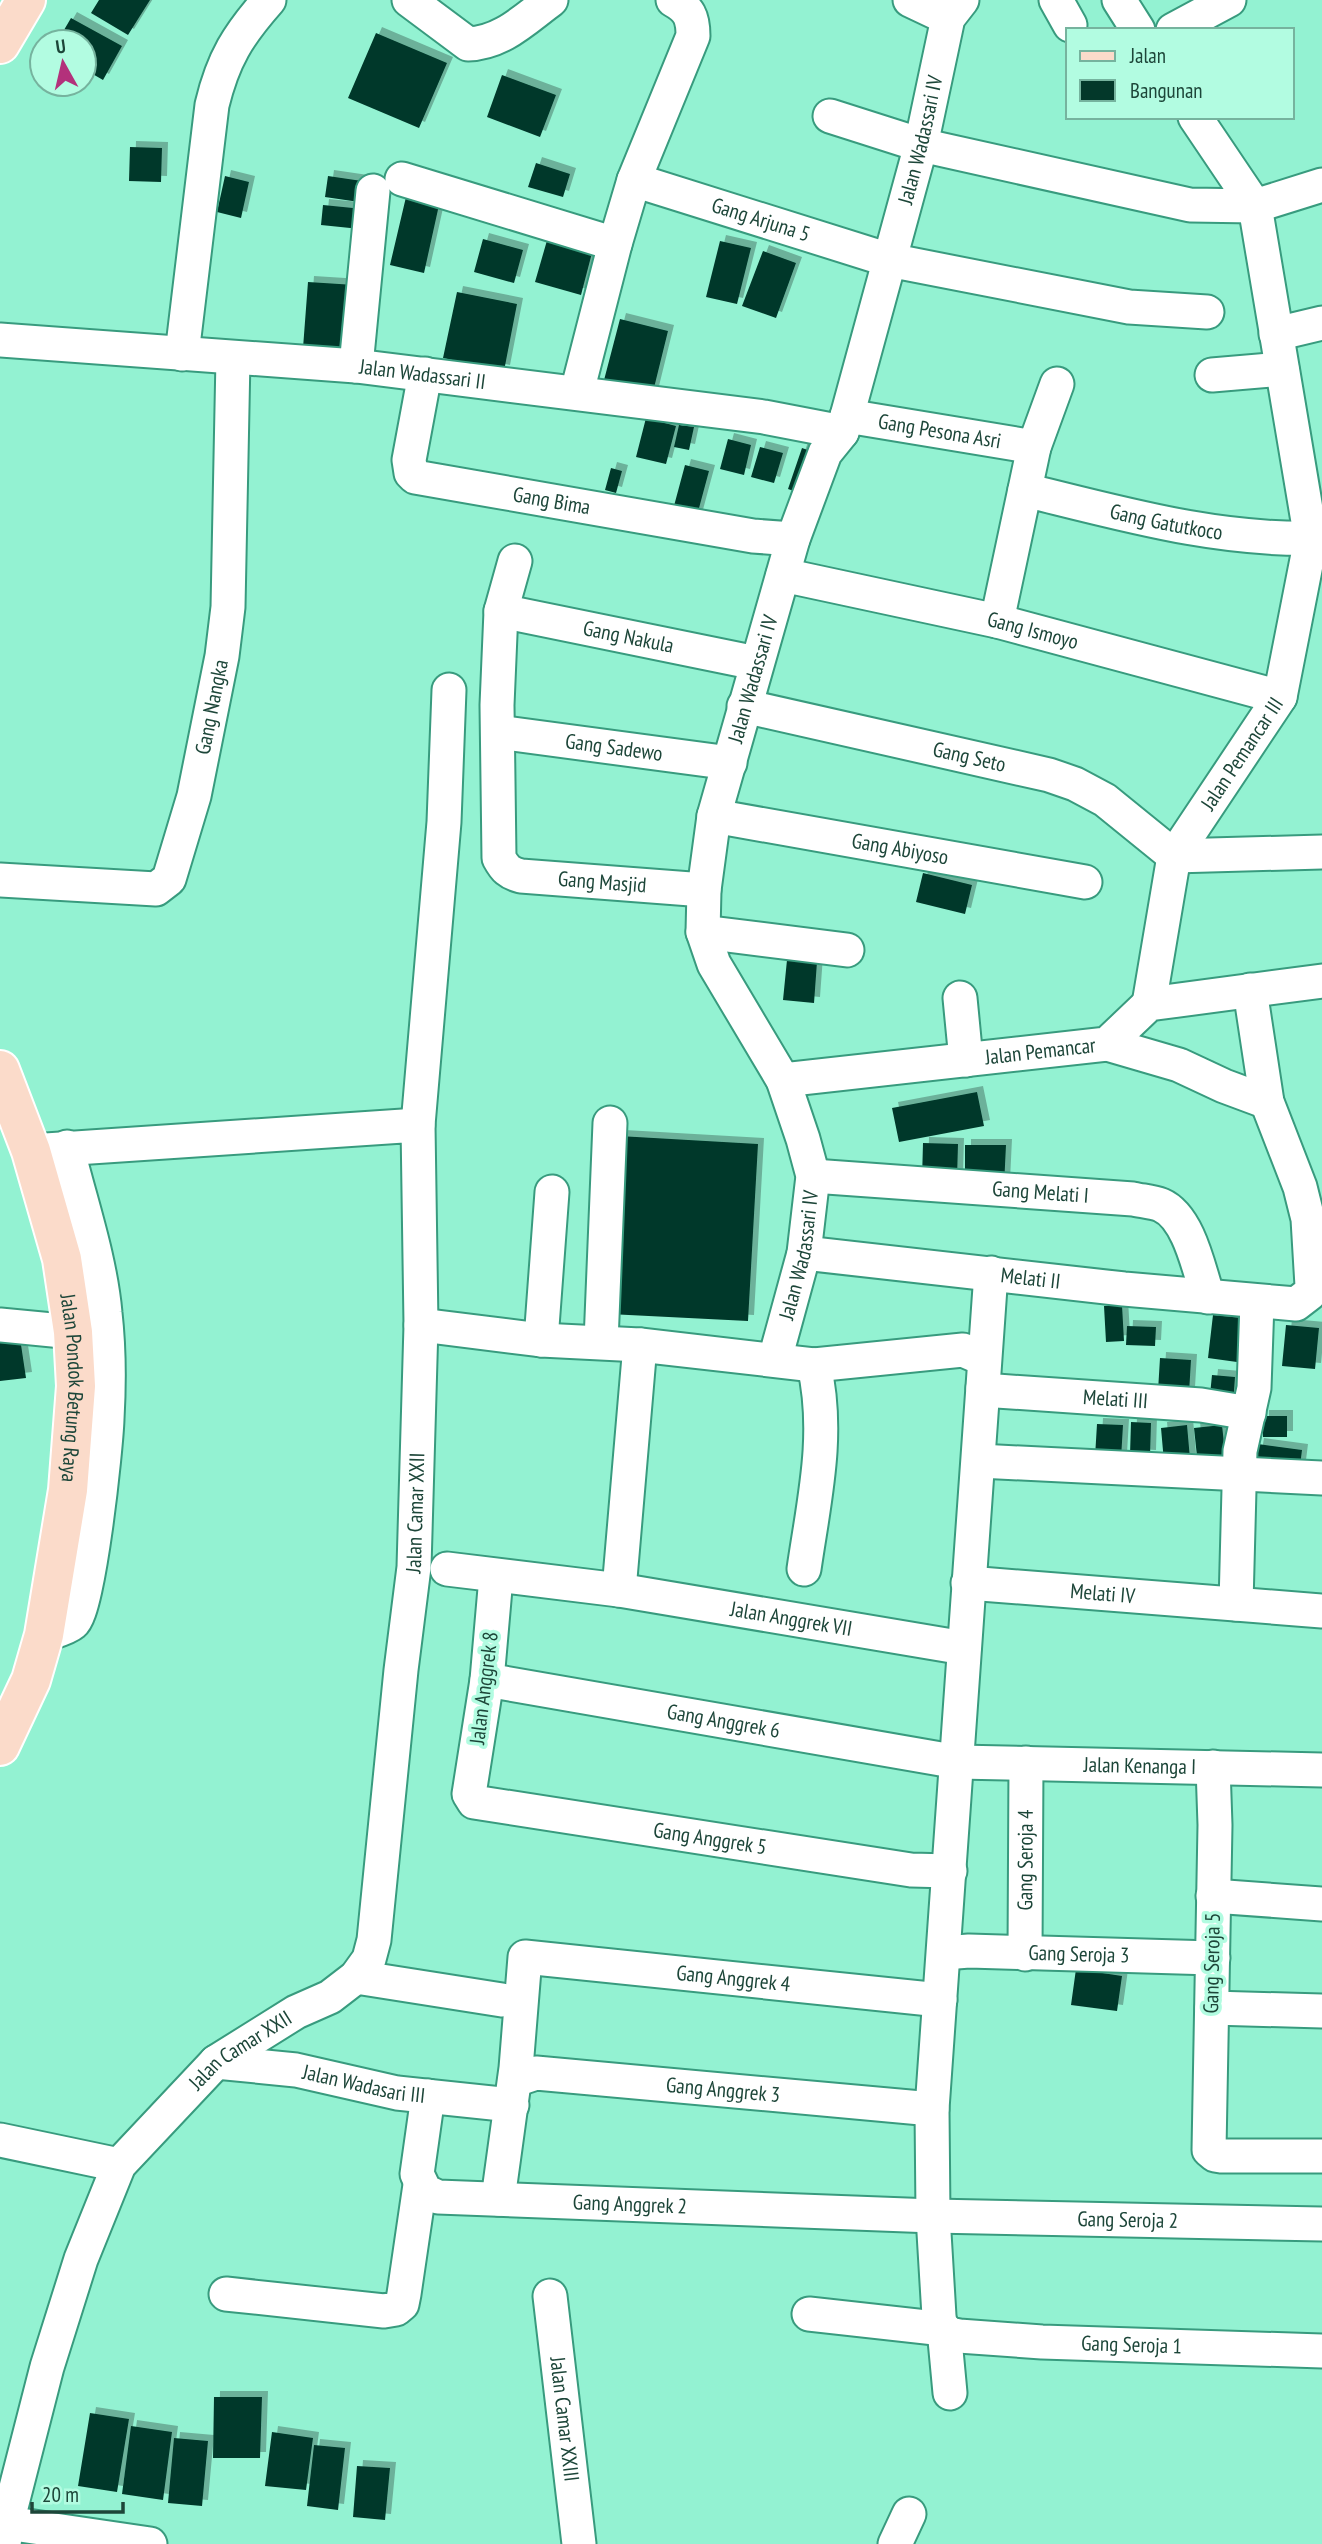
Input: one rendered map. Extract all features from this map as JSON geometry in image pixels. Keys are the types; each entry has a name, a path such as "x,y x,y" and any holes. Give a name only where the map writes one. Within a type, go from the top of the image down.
{"main road":[{"path":"0,44 26,0"},
{"name":"Jalan Pondok Betung Raya","path":"0,1070 49,1149 73,1332 76,1386 68,1490 44,1635 31,1679 0,1746"}],"street":[{"path":"183,354 212,105 218,79 244,28 269,0"},
{"path":"409,0 468,44 480,44 503,36 551,0"},
{"path":"577,392 634,180 693,36 691,17 686,8 673,0"},
{"path":"910,0 955,9"},
{"path":"1119,0 1137,28"},
{"path":"1177,28 1229,0"},
{"name":"Jalan Wadassari IV","path":"775,1359 804,1253 813,1176 783,1080 714,964 703,932 704,890 714,816 756,663 793,539 825,453 845,424 955,9"},
{"path":"830,116 921,145 1190,205 1255,206 1322,185"},
{"path":"1196,119 1255,206"},
{"name":"Gang Arjuna 5","path":"634,180 889,260 1129,307 1207,312"},
{"path":"356,366 387,185 615,244"},
{"name":"Jalan Pemancar III","path":"1149,1004 1174,856 1280,697 1316,538 1282,369 1255,206"},
{"path":"1276,334 1322,323"},
{"name":"Jalan Wadassari II","path":"0,340 356,366 764,417 845,424"},
{"name":"Gang Nangka","path":"0,880 156,889 169,879 194,796 222,656 228,607 233,358"},
{"path":"1212,374 1282,369"},
{"name":"Gang Bima","path":"425,374 409,460 411,473 415,477 752,536 793,539"},
{"path":"997,621 1034,447 1057,384"},
{"name":"Gang Pesona Asri","path":"845,424 1034,447"},
{"name":"Gang Gatutkoco","path":"1025,489 1172,526 1316,538"},
{"path":"499,732 497,705 501,611 515,561"},
{"name":"Gang Ismoyo","path":"783,575 997,621 1280,697"},
{"name":"Gang Nakula","path":"501,611 756,663"},
{"name":"Jalan Camar XXII","path":"150,2544 5,2534 47,2367 81,2259 119,2165 216,2062 296,2012 330,1997 356,1977 369,1959 374,1940 414,1567 421,1325 418,1125 444,822 449,690"},
{"name":"Gang Seto","path":"744,706 1049,775 1075,784 1105,800 1174,856"},
{"name":"Gang Sadewo","path":"499,732 730,763"},
{"name":"Gang Masjid","path":"499,732 499,858 510,873 704,890"},
{"name":"Gang Abiyoso","path":"714,816 1085,882"},
{"path":"1174,856 1322,852"},
{"path":"703,932 847,950"},
{"path":"1149,1004 1322,981"},
{"path":"1250,990 1267,1102 1300,1187 1308,1219 1315,1296"},
{"path":"960,998 966,1060"},
{"name":"Jalan Pemancar","path":"783,1080 1107,1044 1149,1004"},
{"path":"1107,1044 1179,1065 1267,1102"},
{"path":"601,1342 610,1124"},
{"path":"44,1635 74,1622 82,1607 107,1422 108,1362 105,1311 92,1246 49,1149 418,1125"},
{"name":"Gang Melati I","path":"813,1176 1133,1199 1160,1205 1174,1213 1188,1237 1208,1297"},
{"path":"541,1340 552,1192"},
{"name":"Melati II","path":"804,1253 1256,1302 1296,1304 1315,1296"},
{"path":"950,2393 944,2329 939,2316 933,2216 932,2109 991,1273"},
{"path":"1236,1604 1240,1451 1254,1388 1256,1302"},
{"path":"0,1325 73,1332"},
{"path":"421,1325 541,1340 640,1345 820,1365 822,1427 804,1569"},
{"path":"619,1590 640,1345"},
{"name":"Melati III","path":"820,1365 963,1350 997,1391 1201,1405 1249,1413"},
{"path":"979,1461 1322,1478"},
{"name":"Jalan Anggrek VII","path":"447,1569 619,1590 964,1648"},
{"name":"Jalan Anggrek 8","path":"471,1799 469,1794 487,1680 496,1577"},
{"name":"Melati IV","path":"968,1583 1322,1611"},
{"name":"Gang Anggrek 6","path":"487,1680 958,1762"},
{"name":"Jalan Kenanga I","path":"958,1762 1322,1770"},
{"name":"Gang Seroja 4","path":"1026,1763 1026,1954"},
{"name":"Gang Seroja 5","path":"1213,1768 1209,2150 1214,2155 1322,2156"},
{"name":"Gang Anggrek 5","path":"471,1799 479,1804 898,1868 950,1871"},
{"path":"1213,1896 1322,1904"},
{"name":"Gang Seroja 3","path":"944,1953 969,1951 1213,1958"},
{"name":"Gang Anggrek 4","path":"513,2092 525,1956 940,2000"},
{"path":"356,1977 502,2000"},
{"path":"1212,2008 1322,2011"},
{"name":"Jalan Wadasari III","path":"216,2062 296,2070 363,2086 428,2096 513,2092"},
{"name":"Gang Anggrek 3","path":"513,2092 536,2073 932,2109"},
{"path":"498,2199 513,2092"},
{"path":"226,2294 384,2311 396,2309 402,2304 421,2185 418,2171 428,2096"},
{"path":"0,2140 119,2165"},
{"name":"Gang Anggrek 2","path":"421,2185 427,2192 438,2197 933,2216"},
{"name":"Gang Seroja 2","path":"933,2216 1322,2224"},
{"name":"Jalan Camar XXIII","path":"550,2296 579,2544"},
{"name":"Gang Seroja 1","path":"809,2314 944,2329 949,2334 959,2336 1042,2342 1322,2351"},
{"path":"895,2544 909,2514"}],"building":[{"path":"99,0 150,0 128,35 91,13"},
{"path":"71,18 89,28 65,28"},
{"path":"98,33 122,46 103,80 98,77"},
{"path":"376,33 447,63 419,128 348,98"},
{"path":"502,75 556,95 540,137 487,117"},
{"path":"130,147 162,148 161,182 129,181"},
{"path":"536,163 570,174 563,197 528,187"},
{"path":"225,176 249,182 241,218 217,212"},
{"path":"328,176 362,181 359,202 325,197"},
{"path":"406,197 439,205 424,273 390,265"},
{"path":"323,205 363,209 360,229 321,225"},
{"path":"548,237 593,249 581,295 535,282"},
{"path":"483,239 523,250 514,283 474,272"},
{"path":"720,241 751,248 737,304 706,297"},
{"path":"763,251 796,263 776,318 742,306"},
{"path":"308,282 355,285 351,351 303,348"},
{"path":"457,292 517,304 504,371 443,358"},
{"path":"620,319 668,331 652,396 603,384"},
{"path":"646,418 676,426 666,464 636,457"},
{"path":"679,425 694,427 689,450 674,447"},
{"path":"728,439 751,445 744,475 720,469"},
{"path":"760,447 783,453 774,483 751,477"},
{"path":"802,448 819,454 805,495 788,489"},
{"path":"685,465 709,471 695,523 671,517"},
{"path":"611,468 622,471 616,493 605,490"},
{"path":"923,873 972,885 965,914 916,902"},
{"path":"787,960 817,962 814,1003 783,1000"},
{"path":"977,1092 984,1126 899,1142 892,1108"},
{"path":"619,1136 758,1144 748,1321 609,1314"},
{"path":"923,1143 958,1144 957,1179 922,1179"},
{"path":"965,1145 1006,1145 1004,1186 965,1185"},
{"path":"1122,1305 1124,1341 1106,1342 1104,1306"},
{"path":"1213,1315 1242,1318 1237,1362 1208,1358"},
{"path":"1286,1325 1319,1328 1315,1369 1282,1366"},
{"path":"1127,1326 1156,1327 1155,1346 1126,1345"},
{"path":"20,1338 26,1378 0,1381 0,1341"},
{"path":"1160,1358 1191,1360 1189,1393 1158,1391"},
{"path":"1212,1375 1235,1377 1233,1406 1209,1405"},
{"path":"1263,1416 1287,1416 1287,1437 1263,1437"},
{"path":"1131,1422 1151,1423 1150,1456 1130,1455"},
{"path":"1097,1424 1123,1425 1121,1459 1095,1457"},
{"path":"1187,1425 1190,1459 1164,1462 1161,1428"},
{"path":"1222,1425 1226,1462 1198,1466 1194,1428"},
{"path":"1258,1444 1302,1450 1299,1474 1254,1468"},
{"path":"1076,1969 1122,1976 1117,2011 1071,2005"},
{"path":"214,2397 262,2397 260,2458 213,2458"},
{"path":"90,2413 129,2419 117,2492 78,2486"},
{"path":"131,2426 172,2432 163,2500 122,2494"},
{"path":"272,2432 313,2438 306,2490 265,2486"},
{"path":"174,2438 208,2441 202,2506 168,2503"},
{"path":"314,2445 345,2448 338,2510 307,2506"},
{"path":"357,2466 390,2468 385,2520 353,2517"}]}
